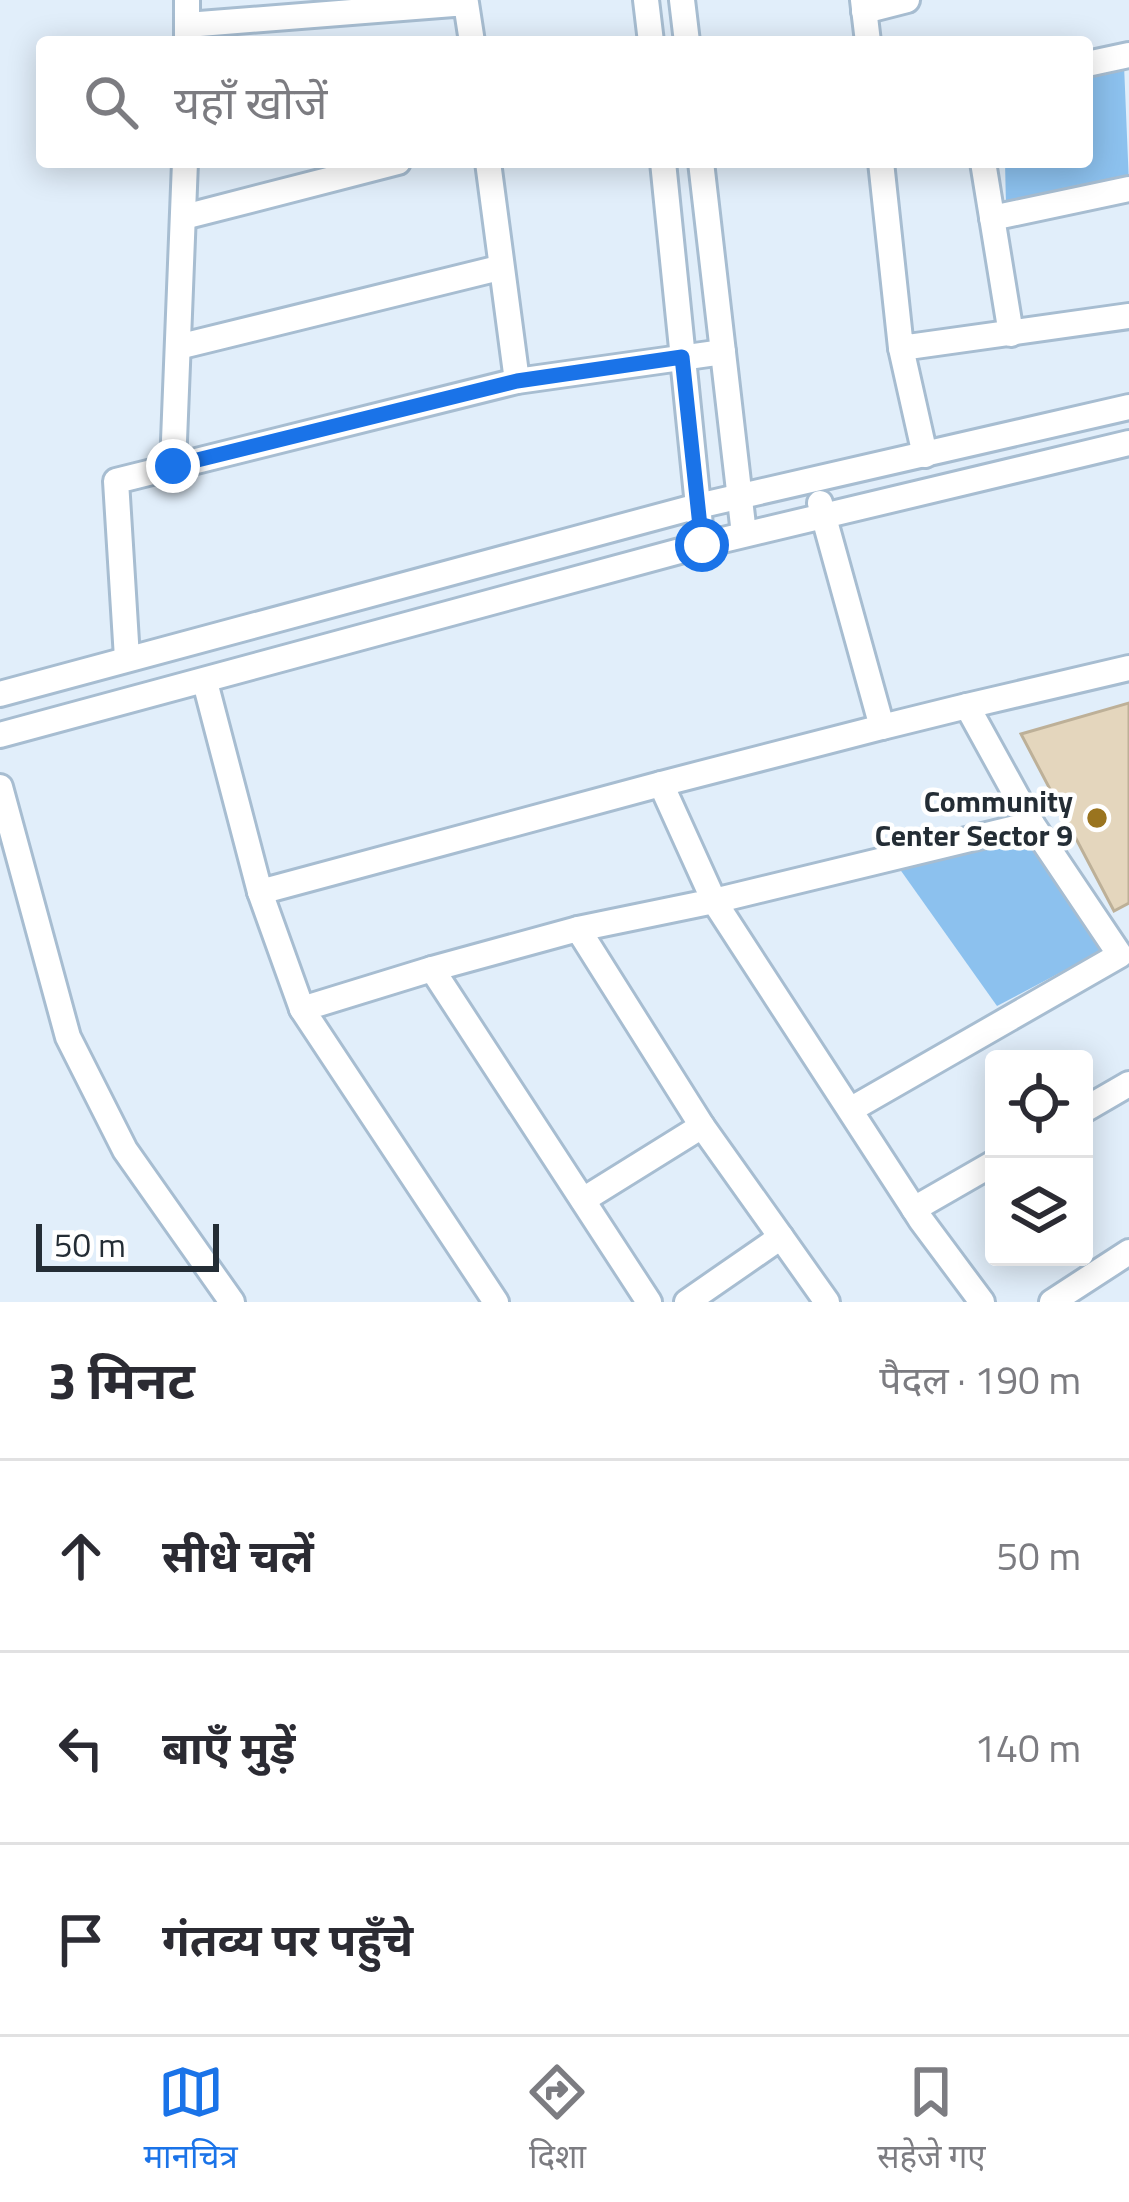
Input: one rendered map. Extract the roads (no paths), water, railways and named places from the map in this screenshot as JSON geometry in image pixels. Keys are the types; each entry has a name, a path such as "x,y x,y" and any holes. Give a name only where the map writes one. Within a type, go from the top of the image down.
{"street":[{"path":"646,0 650,36"},
{"path":"682,0 686,36"},
{"path":"867,36 864,6 907,0"},
{"path":"187,22 466,1 471,36"},
{"path":"1093,63 1128,58"},
{"path":"173,466 182,346 185,168"},
{"path":"184,217 375,168"},
{"path":"489,168 517,381"},
{"path":"664,168 702,545"},
{"path":"702,168 744,534"},
{"path":"882,168 901,348 925,455"},
{"path":"984,168 1011,334"},
{"path":"992,218 1129,189"},
{"path":"182,346 499,268"},
{"path":"901,348 1129,316"},
{"path":"128,658 116,481 517,381 723,352"},
{"path":"0,694 698,506 1129,407"},
{"path":"0,735 744,534 1129,443"},
{"path":"814,480 882,728"},
{"path":"260,892 661,784 1129,668"},
{"path":"205,682 260,892 302,1009 496,1302"},
{"path":"850,1110 1122,950 1032,824 968,706"},
{"path":"661,784 714,901 914,1209 982,1302"},
{"path":"0,787 68,1037 125,1150 232,1302"},
{"path":"302,1009 578,929 1032,824"},
{"path":"578,929 702,1126 827,1302"},
{"path":"432,969 649,1302"},
{"path":"1093,1105 1129,1084"},
{"path":"583,1200 702,1126"},
{"path":"914,1209 985,1167"},
{"path":"684,1301 781,1238"},
{"path":"1052,1302 1129,1252"}],"place":[{"name":"Community Center Sector 9","path":"1097,818"}]}
